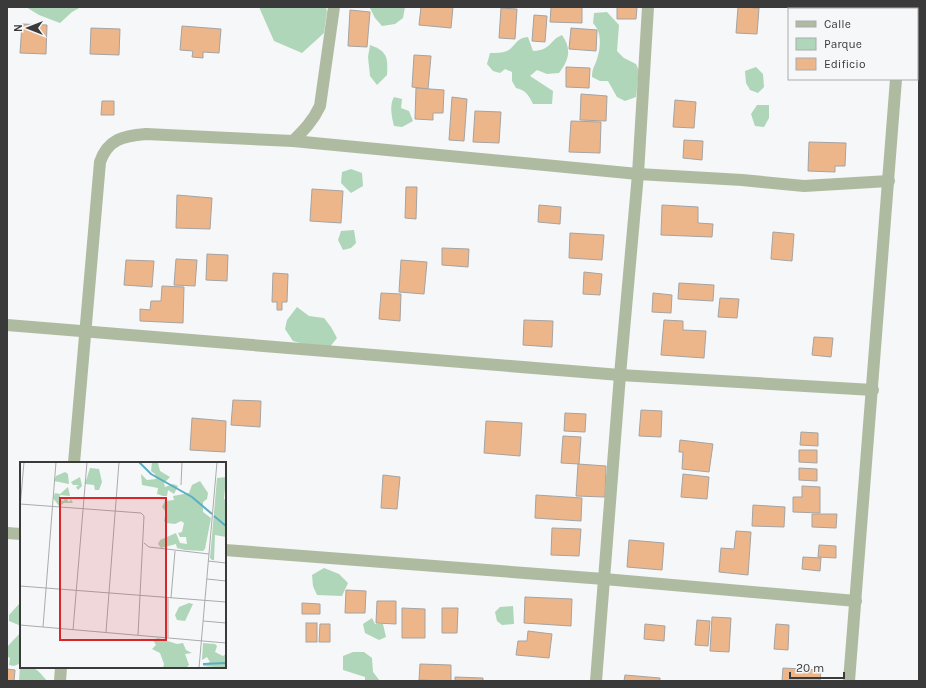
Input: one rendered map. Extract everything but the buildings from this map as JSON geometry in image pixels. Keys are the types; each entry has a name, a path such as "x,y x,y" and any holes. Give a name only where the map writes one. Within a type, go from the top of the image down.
{"street":[{"path":"293,140 308,126 315,117 320,106 334,7"},
{"path":"596,681 620,375 638,174 648,7"},
{"path":"850,681 896,80"},
{"path":"74,462 100,162 104,151 115,140 131,135 146,134 293,140 638,174 742,180 804,186 889,181"},
{"path":"7,325 620,375 873,390"},
{"path":"7,533 20,534"},
{"path":"226,550 604,579 856,601"},
{"path":"60,681 61,668"}],"green space":[{"path":"26,7 81,7 72,12 60,23 39,15"},
{"path":"259,7 326,7 327,12 324,33 302,53 274,41"},
{"path":"368,7 405,7 403,18 395,24 382,26"},
{"path":"607,12 619,25 617,51 624,58 636,64 639,71 636,97 625,101 617,97 608,81 600,81 592,77 592,71 600,45 598,31 593,23 594,13"},
{"path":"562,35 567,45 568,54 565,64 559,73 547,74 537,70 530,76 553,91 552,104 533,104 525,92 516,88 512,81 512,72 505,69 500,73 493,71 487,64 490,53 501,53 507,51 524,37 528,37 533,51 544,49"},
{"path":"370,45 383,52 387,59 387,75 377,85 370,76 368,57"},
{"path":"756,67 763,74 764,87 758,93 750,90 746,83 745,71"},
{"path":"394,97 402,99 401,108 409,111 413,121 402,127 394,126 391,108"},
{"path":"757,105 769,105 769,118 764,127 755,126 751,114"},
{"path":"351,169 362,173 363,186 351,193 341,183 342,172"},
{"path":"354,230 356,243 351,248 343,250 338,240 341,231"},
{"path":"297,307 309,316 324,318 337,338 329,348 307,345 293,341 285,329 287,320"},
{"path":"324,568 339,574 348,583 342,596 317,595 313,586 312,575"},
{"path":"20,604 20,626 9,621 9,615"},
{"path":"513,606 514,624 502,625 497,621 495,612 500,607"},
{"path":"372,618 375,624 383,624 386,637 379,640 365,633 363,624"},
{"path":"20,633 20,663 14,666 9,665 10,658 7,656 7,647"},
{"path":"353,652 364,652 372,658 373,672 380,681 365,681 365,677 343,670 343,656"},
{"path":"20,665 20,668 33,668 47,681 19,681"}]}
